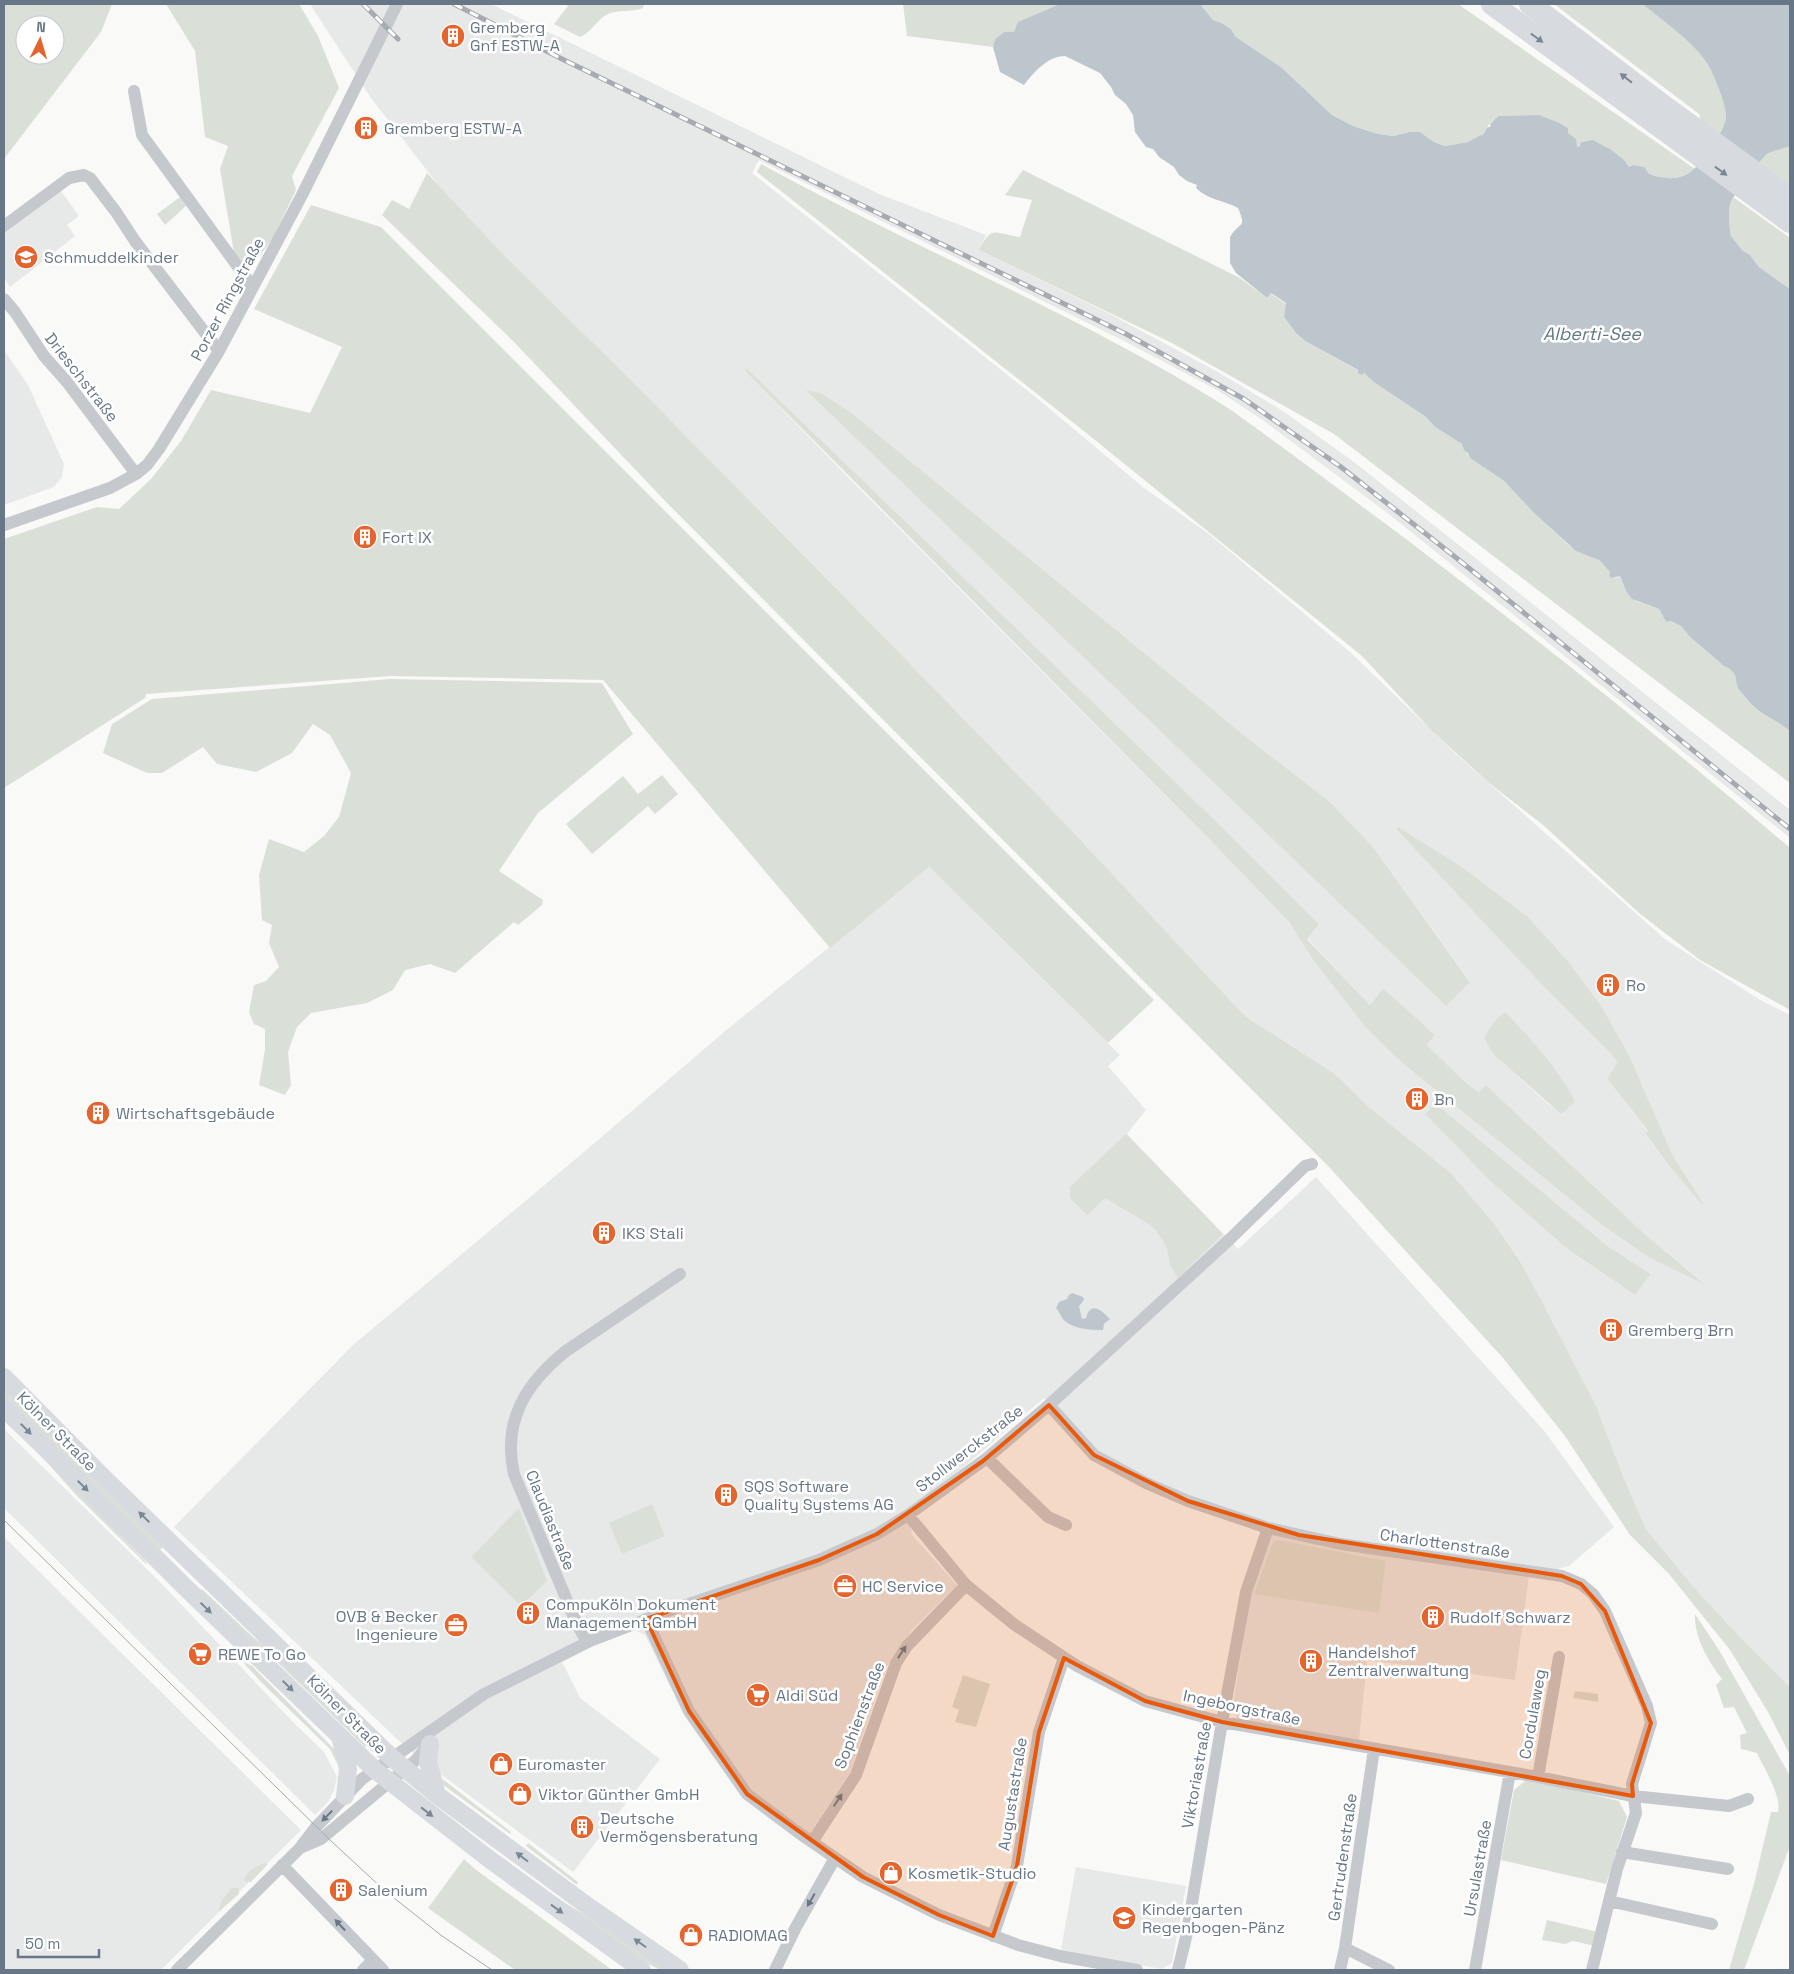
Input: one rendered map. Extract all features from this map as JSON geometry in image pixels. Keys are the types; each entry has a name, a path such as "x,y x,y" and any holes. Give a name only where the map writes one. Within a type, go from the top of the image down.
{"highway":[{"path":"1530,4 1690,137"},
{"path":"1493,5 1690,137 1763,190 1790,222"},
{"path":"1763,190 1790,198"}],"main road":[{"name":"Kölner Straße","path":"4,1377 186,1559 399,1763 437,1794 589,1907 680,1970"},
{"name":"Kölner Straße","path":"4,1407 375,1770 489,1859 642,1970"},
{"path":"172,1573 186,1559"},
{"path":"340,1737 348,1769 345,1796"},
{"path":"430,1744 428,1762 437,1794"}],"street":[{"name":"Porzer Ringstraße","path":"4,525 110,488 136,474 147,465 160,449 219,352 252,286 302,195 397,4"},
{"path":"134,91 142,135 252,286"},
{"path":"4,226 69,178 84,174 90,178 116,212 135,241 219,352"},
{"name":"Drieschstraße","path":"4,299 15,312 44,356 67,382 136,474"},
{"name":"Stollwerckstraße","path":"300,1848 321,1839 389,1782 399,1763 448,1719 484,1694 587,1642 646,1619 820,1560 877,1534 908,1515 987,1458 1049,1405 1230,1239 1305,1166 1312,1164"},
{"name":"Claudiastraße","path":"587,1642 576,1622 514,1474 511,1448 516,1418 524,1394 541,1372 551,1363 680,1274"},
{"name":"Charlottenstraße","path":"1049,1405 1094,1455 1146,1483 1188,1501 1268,1528 1341,1544 1562,1576 1581,1584 1594,1594 1605,1611 1647,1706 1651,1723 1632,1784 1636,1813 1622,1852 1592,1970"},
{"path":"987,1458 1048,1517 1066,1525"},
{"name":"Ingeborgstraße","path":"908,1515 966,1585 1015,1625 1064,1658 1145,1701 1222,1722 1538,1777 1633,1796 1729,1806 1748,1799"},
{"name":"Viktoriastraße","path":"1178,1970 1246,1592 1268,1528"},
{"name":"Sophienstraße","path":"812,1842 856,1775 896,1663 906,1646 966,1585"},
{"path":"646,1619 689,1711 747,1794 812,1842 863,1877 903,1898 993,1936 1060,1956 1137,1970"},
{"name":"Cordulaweg","path":"1538,1777 1558,1657"},
{"name":"Augustastraße","path":"993,1936 1016,1866 1039,1732 1064,1658"},
{"name":"Stollwerckstraße","path":"300,1848 316,1827 362,1779 375,1770 399,1763 430,1744 448,1719"},
{"name":"Gertrudenstraße","path":"1340,1970 1345,1948 1374,1749"},
{"name":"Ursulastraße","path":"1476,1970 1510,1772"},
{"path":"177,1970 300,1848"},
{"path":"1622,1852 1728,1869"},
{"path":"775,1970 796,1927 835,1858"},
{"path":"282,1865 383,1970"},
{"path":"1609,1901 1712,1924"},
{"path":"1345,1948 1390,1970"},
{"path":"363,1970 373,1960"}],"highlighted area":[{"path":"1049,1405 1094,1455 1188,1501 1299,1535 1562,1576 1581,1584 1605,1611 1651,1723 1632,1784 1633,1796 1222,1722 1145,1701 1064,1658 1039,1732 1017,1866 993,1936 939,1915 863,1877 747,1794 689,1711 646,1619 819,1560 877,1534 983,1461"}],"shaded area":[{"path":"4,4 112,4 101,32 4,159"},
{"path":"166,4 299,4 318,36 339,88 292,176 296,190 273,238 253,265 247,266 242,263 234,253 220,169 228,146 205,137 195,51"},
{"path":"310,4 491,4 879,194 986,235 979,250 1106,312 1218,372 1283,411 1354,462 1790,810 1790,838 1390,515 1264,421 1217,390 1126,342 759,160 752,173 1038,399 1144,488 1209,534 1350,652 1457,755 1666,940 1762,1001 1790,1015 1790,1687 1691,1584 1646,1529 1597,1408 1542,1301 1521,1263 1496,1226 1451,1173 1370,1108 1335,1074 1245,1016 1058,816 883,636 631,380 505,256 439,186 371,98","holes":["746,369 1222,827 1319,924 1307,938 1370,1005 1383,988 1435,1035 1427,1045 1466,1083 1479,1092 1487,1086 1648,1237 1704,1283 1648,1257 1602,1225 1401,1062 1365,1027 1311,957 1289,922 745,371","807,390 948,494 1250,740 1329,801 1373,847 1470,981 1445,1005","1398,827 1461,866 1527,916 1568,961 1602,1007 1630,1057 1672,1154 1703,1203 1702,1205 1645,1134 1648,1132 1607,1079 1617,1062 1611,1054 1543,986 1396,829","1495,1056 1563,1112 1562,1114 1547,1103","1435,1103 1609,1247 1651,1274 1635,1295 1566,1248 1491,1182 1425,1114"]},
{"path":"564,4 644,4 643,8 608,14 580,37 554,24 568,6"},
{"path":"903,4 1060,4 1029,18 1018,26 1014,32 1004,32 995,39 993,47 907,36"},
{"path":"1200,4 1458,4 1695,169 1678,177 1654,176 1648,173 1645,167 1633,165 1629,167 1614,152 1601,144 1588,141 1581,142 1581,146 1577,147 1568,133 1568,128 1539,115 1498,116 1490,123 1482,136 1468,142 1445,146 1434,142 1420,132 1409,132 1394,136 1378,134 1353,126 1332,115 1281,67 1236,37 1231,29 1213,20"},
{"path":"1554,4 1790,4 1790,185 1701,122 1699,114"},
{"path":"761,164 876,224 1108,339 1227,407 1406,539 1696,769 1790,848 1790,1010 1700,960 1639,913 1543,825 1489,783 1431,730 1362,656 1085,432 757,172"},
{"path":"1023,170 1240,278 1267,298 1270,293 1286,304 1284,317 1296,333 1305,341 1368,376 1375,383 1426,417 1435,427 1462,444 1470,458 1504,481 1534,513 1571,547 1599,560 1610,572 1609,576 1616,578 1620,576 1626,591 1636,601 1659,609 1666,622 1671,621 1681,626 1690,637 1730,669 1735,675 1740,691 1759,712 1790,730 1790,783 1334,434 1172,343 979,250 983,242 991,234 999,233 1020,237 1032,200 1005,195"},
{"path":"427,173 505,256 631,380 1058,816 1245,1016 1335,1074 1370,1108 1451,1173 1496,1226 1521,1263 1542,1301 1597,1408 1646,1529 1691,1584 1790,1687 1790,1755 1768,1712 1730,1650 1669,1574 1630,1535 1565,1436 1503,1358 1329,1167 667,503 513,341 382,215 392,200 409,209"},
{"name":"Schmuddelkinder","path":"61,191 79,216 67,225 75,236 10,287 4,278 4,234"},
{"path":"180,197 186,206 165,225 157,214"},
{"path":"1733,197 1790,238 1790,289 1759,267 1731,236 1729,209"},
{"path":"311,205 381,227 1154,1000 1108,1043 929,867 830,948 603,680 391,676 146,694 145,698 4,788 4,539 97,507 119,509 151,479 181,441 211,390 310,413 342,347 254,309"},
{"path":"4,350 28,385 64,464 62,477 54,487 4,505"},
{"path":"746,368 1222,827 1319,924 1307,939 1370,1005 1383,988 1435,1035 1427,1045 1466,1083 1479,1092 1486,1085 1648,1237 1706,1285 1648,1257 1602,1225 1401,1062 1365,1027 1311,957 1289,922 745,371"},
{"path":"806,390 820,393 850,412 1250,740 1329,801 1373,847 1470,982 1446,1006"},
{"path":"390,679 602,683 633,734 538,813 499,871 543,900 542,905 518,925 514,922 455,973 430,964 405,970 393,990 367,1003 311,1013 297,1027 288,1052 291,1085 285,1095 259,1085 265,1050 265,1029 254,1024 249,1012 254,985 266,981 279,967 269,943 272,925 262,920 259,875 269,839 304,852 324,836 339,817 351,773 330,735 313,724 292,753 256,772 217,764 203,747 162,773 147,773 103,753 112,724 152,699"},
{"path":"662,775 678,794 655,814 648,806 592,854 566,824 623,776 638,794"},
{"path":"1398,827 1461,866 1527,916 1568,961 1602,1007 1630,1057 1672,1154 1703,1203 1702,1205 1667,1163 1645,1133 1648,1131 1607,1079 1617,1062 1611,1054 1543,986 1396,829"},
{"path":"929,867 1120,1055 1108,1066 1146,1110 1127,1134 1238,1249 1316,1177 1545,1432 1614,1527 1569,1566 1529,1576 1515,1680 1367,1660 1359,1740 1238,1719 1232,1710 1251,1593 1270,1527 1171,1491 1096,1453 1044,1398 959,1471 907,1509 912,1535 957,1585 912,1630 892,1657 886,1668 850,1772 804,1843 735,1786 685,1717 645,1635 634,1630 589,1648 562,1662 580,1698 660,1759 573,1872 420,1759 174,1527 353,1345 730,1027"},
{"path":"1505,1012 1543,1054 1568,1089 1575,1102 1561,1114 1495,1056 1484,1038 1494,1022"},
{"path":"1435,1103 1609,1247 1651,1274 1635,1295 1566,1248 1491,1182 1425,1114"},
{"path":"1126,1134 1223,1234 1178,1278 1170,1265 1164,1242 1150,1225 1105,1198 1087,1215 1070,1198 1070,1187"},
{"path":"4,1387 162,1546 162,1549 159,1549 4,1399"},
{"path":"4,1416 148,1564 75,1494 44,1459 4,1421"},
{"path":"4,1429 157,1579 324,1752 337,1777 334,1790 328,1802 315,1815 4,1508"},
{"path":"652,1504 665,1536 622,1554 609,1523"},
{"path":"519,1508 547,1581 521,1606 471,1557"},
{"path":"4,1537 301,1830 161,1970 4,1970"},
{"path":"1278,1540 1386,1561 1379,1613 1254,1594 1272,1544"},
{"path":"202,1589 253,1637 273,1653 368,1744 365,1747 272,1657 233,1624 200,1591"},
{"path":"1695,1614 1719,1650 1790,1776 1790,1846 1744,1970 1729,1970 1754,1884 1771,1812 1778,1812 1779,1806 1772,1782 1757,1753 1741,1749 1740,1735 1747,1733 1734,1707 1724,1708 1716,1685 1722,1679 1699,1640"},
{"path":"242,1661 252,1666 335,1750 338,1765 330,1749"},
{"path":"963,1675 990,1684 976,1727 955,1722 959,1710 952,1707"},
{"path":"1575,1691 1598,1694 1598,1702 1573,1698"},
{"path":"440,1777 511,1832 510,1834 442,1784"},
{"path":"1525,1781 1562,1787 1619,1801 1627,1817 1606,1884 1501,1860 1514,1790"},
{"path":"478,1840 557,1898 595,1921 667,1970 660,1970 628,1953"},
{"path":"528,1843 578,1882 577,1885 526,1846"},
{"path":"464,1859 612,1970 515,1970 428,1908"},
{"path":"267,1863 251,1882 245,1882 244,1878 251,1870"},
{"name":"Kindergarten Regenbogen-Pänz","path":"1076,1867 1186,1886 1172,1963 1162,1969 1088,1956 1061,1949"},
{"path":"232,1888 238,1888 239,1894 218,1912 222,1900"},
{"path":"1547,1920 1598,1932 1595,1946 1573,1941 1565,1944 1542,1940"}],"water":[{"name":"Alberti-See","path":"1060,4 1200,4 1213,20 1231,29 1236,37 1281,67 1332,115 1353,126 1378,134 1394,136 1409,132 1420,132 1434,142 1445,146 1468,142 1482,136 1498,116 1539,115 1568,128 1568,133 1576,139 1577,147 1580,146 1581,142 1593,140 1610,149 1624,160 1629,167 1633,165 1645,167 1648,173 1659,177 1671,178 1684,176 1694,169 1722,130 1726,113 1718,87 1705,61 1690,43 1643,4 1790,4 1790,146 1768,153 1761,160 1732,199 1729,209 1729,222 1731,236 1742,250 1750,255 1759,267 1790,289 1790,731 1755,708 1740,691 1733,672 1690,637 1681,626 1671,621 1666,622 1659,609 1632,599 1626,591 1620,576 1612,578 1609,576 1610,572 1599,560 1576,551 1534,513 1504,481 1470,458 1462,444 1435,427 1426,417 1375,383 1364,373 1362,375 1358,373 1358,370 1305,341 1296,333 1284,317 1286,303 1271,293 1267,298 1236,273 1230,263 1230,237 1242,222 1238,208 1201,192 1196,188 1197,185 1179,175 1174,167 1159,157 1153,149 1146,147 1135,132 1133,115 1126,104 1115,95 1100,73 1065,56 1047,62 1024,85 1000,72 993,47 995,39 1004,32 1014,32 1018,22"},
{"path":"1072,1293 1083,1297 1084,1300 1079,1306 1082,1319 1086,1318 1091,1309 1094,1308 1100,1310 1110,1319 1104,1324 1103,1330 1077,1327 1064,1320 1056,1308 1059,1302 1067,1299"}],"tram line":[{"path":"4,1520 330,1840 384,1890 442,1936 492,1970"}],"railway":[{"path":"363,4 398,39"},
{"path":"454,4 562,59 1126,334 1244,399 1341,467 1454,556 1790,829"}],"place":[{"name":"Gremberg Gnf ESTW-A","path":"453,36"},
{"name":"Gremberg ESTW-A","path":"366,128"},
{"name":"Schmuddelkinder","path":"26,257"},
{"name":"Fort IX","path":"365,537"},
{"name":"Ro","path":"1608,985"},
{"name":"Bn","path":"1417,1099"},
{"name":"Wirtschaftsgebäude","path":"98,1113"},
{"name":"IKS Stali","path":"604,1233"},
{"name":"Gremberg Brn","path":"1611,1330"},
{"name":"SQS Software Quality Systems AG","path":"726,1495"},
{"name":"HC Service","path":"845,1586"},
{"name":"CompuKöln Dokument Management GmbH","path":"528,1613"},
{"name":"Rudolf Schwarz","path":"1433,1617"},
{"name":"OVB & Becker Ingenieure","path":"456,1625"},
{"name":"REWE To Go","path":"200,1654"},
{"name":"Handelshof Zentralverwaltung","path":"1311,1661"},
{"name":"Aldi Süd","path":"758,1695"},
{"name":"Euromaster","path":"501,1764"},
{"name":"Viktor Günther GmbH","path":"520,1794"},
{"name":"Deutsche Vermögensberatung","path":"582,1827"},
{"name":"Kosmetik-Studio","path":"891,1873"},
{"name":"Salenium","path":"341,1890"},
{"name":"Kindergarten Regenbogen-Pänz","path":"1124,1918"},
{"name":"RADIOMAG","path":"691,1935"}]}
